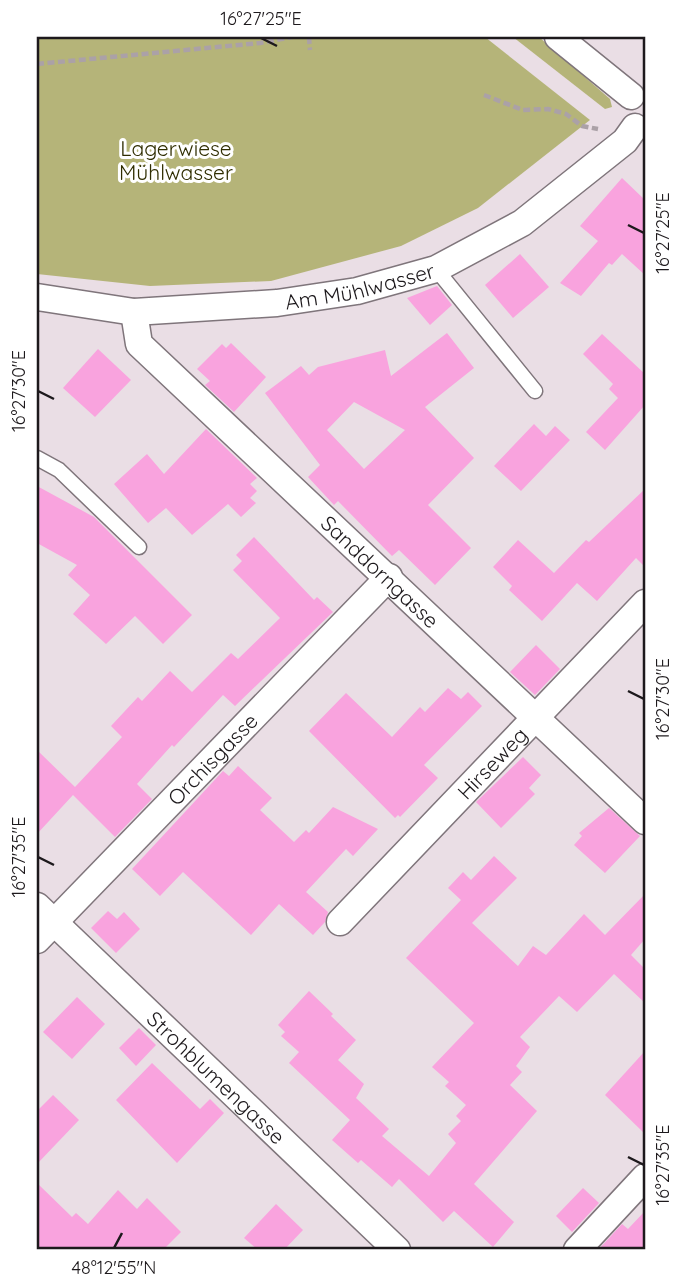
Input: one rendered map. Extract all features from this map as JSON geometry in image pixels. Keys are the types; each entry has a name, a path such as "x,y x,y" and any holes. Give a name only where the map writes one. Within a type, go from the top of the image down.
{"street":[{"path":"558,37 638,93 627,102 627,116 640,128"},
{"name":"Am Mühlwasser","path":"37,297 134,312 277,303 357,291 436,269 522,223 640,128"},
{"name":"Sanddorngasse","path":"134,312 139,344 645,821"},
{"name":"Orchisgasse","path":"42,923 389,577"},
{"name":"Hirseweg","path":"340,922 645,603"},
{"name":"Strohblumengasse","path":"42,923 397,1250"},
{"path":"577,1250 645,1177"}],"lane":[{"path":"436,269 535,391"},
{"path":"37,458 59,470 139,547"}],"path":[{"path":"37,64 260,44 292,37"},
{"path":"309,37 310,50"},
{"path":"484,94 523,110 548,109 566,114 582,126 606,131"}],"green space":[{"name":"Lagerwiese Mühlwasser","path":"37,37 485,37 590,120 478,208 401,246 271,281 150,286 37,274"},
{"path":"513,37 539,37 610,99 612,107 605,109"}],"building":[{"path":"622,178 645,200 645,275 622,254 612,265 609,263 581,296 560,283 598,241 580,226"},
{"path":"520,254 549,287 513,318 485,285"},
{"path":"437,286 452,305 430,325 407,298"},
{"path":"447,333 474,368 425,407 474,458 428,505 471,548 435,585 399,550 392,556 338,501 334,505 308,477 320,465 265,393 301,366 309,375 318,367 385,350 391,376","holes":["354,402 405,430 364,469 327,430"]},
{"path":"602,334 645,374 645,405 605,450 586,432 618,398 609,389 613,384 583,354"},
{"path":"231,343 266,377 234,412 205,385 210,381 197,369 222,344 226,348"},
{"path":"98,349 131,380 95,417 63,388"},
{"path":"534,424 546,436 555,426 570,440 521,491 494,466"},
{"path":"206,429 257,478 250,484 257,491 250,498 256,503 241,517 228,504 192,535 166,508 148,523 114,484 147,454 164,474"},
{"path":"37,486 94,517 192,615 163,644 135,616 106,644 73,614 90,595 68,575 77,565 37,543"},
{"path":"645,489 645,567 636,558 597,601 577,583 542,621 509,590 512,586 493,567 518,540 554,573 586,540 589,542"},
{"path":"254,537 314,600 317,597 333,612 235,706 223,695 174,747 172,745 137,784 152,799 115,837 73,795 37,834 37,750 75,787 122,737 111,726 138,697 142,701 170,671 192,692 231,653 238,659 280,618 233,570 242,561 236,555"},
{"path":"536,645 560,669 535,695 510,672"},
{"path":"448,688 461,699 468,692 482,706 424,765 438,778 400,817 398,815 395,818 309,731 346,693 392,737 420,707 425,712"},
{"path":"523,757 541,775 529,788 535,794 501,828 476,802"},
{"path":"238,766 272,798 260,810 294,842 306,830 309,833 333,807 378,829 353,856 346,849 306,892 328,912 325,922 313,935 279,904 251,935 183,872 160,896 132,869 223,771 229,776"},
{"path":"609,808 640,836 605,873 574,845 582,836 579,833"},
{"path":"494,856 517,878 472,923 518,966 533,946 546,955 584,914 605,935 645,894 645,939 631,955 645,969 645,1003 614,974 577,1012 559,996 520,1037 530,1047 516,1066 522,1072 510,1085 537,1111 474,1184 514,1222 493,1247 454,1211 443,1222 399,1179 392,1187 361,1160 358,1163 332,1140 350,1120 289,1063 299,1052 281,1036 285,1032 278,1025 309,991 333,1014 331,1016 356,1040 338,1060 364,1084 356,1098 389,1129 382,1136 429,1176 456,1143 448,1134 461,1121 456,1116 466,1105 445,1086 449,1082 432,1067 474,1023 406,958 461,900 448,888 463,872 471,880"},
{"path":"108,911 117,919 124,912 140,929 116,953 91,928"},
{"path":"77,997 105,1024 72,1059 43,1032"},
{"path":"139,1028 156,1045 136,1066 119,1048"},
{"path":"645,1051 645,1134 605,1095"},
{"path":"152,1063 200,1109 210,1099 224,1113 177,1163 116,1100"},
{"path":"53,1095 79,1120 37,1164 37,1111"},
{"path":"37,1183 72,1217 76,1213 88,1224 118,1190 137,1209 147,1198 181,1232 163,1250 37,1250"},
{"path":"583,1188 599,1203 572,1232 556,1216"},
{"path":"276,1204 303,1230 284,1250 258,1250 244,1238"},
{"path":"645,1211 645,1250 598,1250 622,1224 628,1229"}]}
